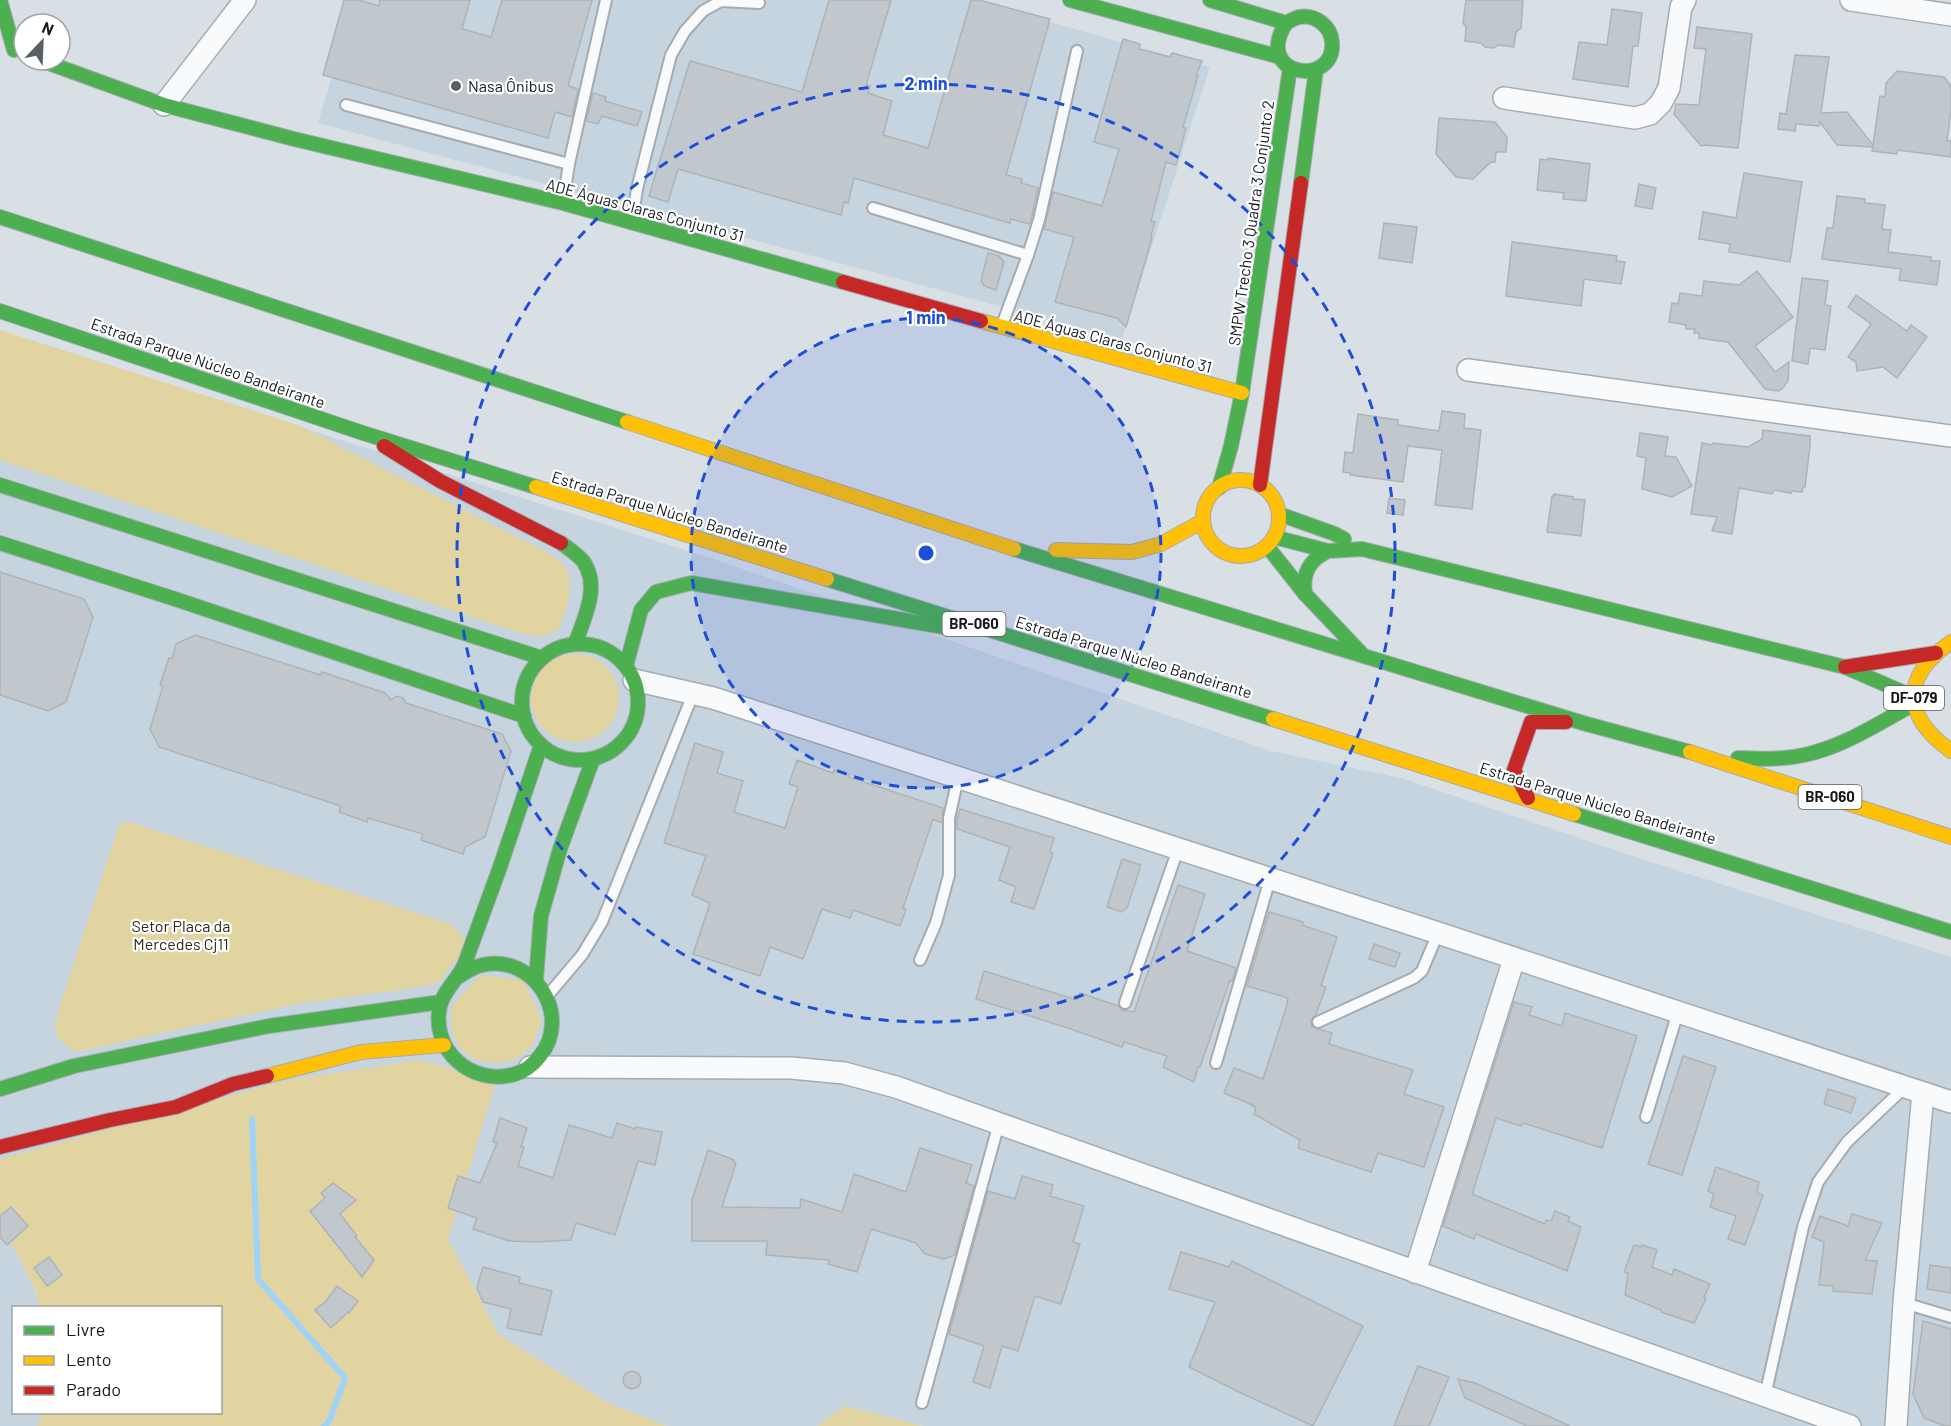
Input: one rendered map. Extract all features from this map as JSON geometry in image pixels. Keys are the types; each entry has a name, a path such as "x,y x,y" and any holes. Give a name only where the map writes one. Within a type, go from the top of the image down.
{"main road":[{"path":"0,0 12,33"},
{"path":"1070,0 1280,57"},
{"path":"1122,15 1127,0"},
{"path":"1210,0 1298,13 1315,18 1324,24 1333,43 1331,54 1316,70 1303,72 1290,68 1280,57 1276,45 1279,33 1298,13"},
{"name":"SMPW Trecho 3 Quadra 3 Conjunto 2","path":"1203,521 1207,502 1219,488 1242,393 1290,68"},
{"path":"1260,485 1316,70"},
{"name":"ADE Águas Claras Conjunto 31","path":"72,72 164,105 294,139 563,203 1242,393"},
{"path":"0,208 25,226"},
{"name":"BR-060","path":"0,218 1016,550 1583,723 1709,757 1951,837"},
{"name":"Estrada Parque Núcleo Bandeirante","path":"0,311 363,433 1951,932"},
{"path":"363,433 440,481 562,543 582,561 591,580 589,604 575,644"},
{"path":"1016,550 1132,552 1161,544 1203,521 1210,540 1218,548 1237,556 1258,552 1270,542 1278,526 1279,514 1269,493 1260,485 1239,481 1219,488"},
{"path":"0,485 542,658"},
{"path":"1279,514 1335,534 1362,549 1845,667 1914,701"},
{"path":"1270,542 1328,551 1362,549"},
{"path":"1270,542 1305,594 1362,654"},
{"path":"0,543 184,601 524,716"},
{"path":"1305,594 1303,584 1307,568 1312,560 1328,551"},
{"path":"630,673 641,610 656,592 691,582 870,615 1016,638"},
{"name":"DF-079","path":"1950,641 1921,667 1915,685 1914,701 1920,722 1940,745 1951,752"},
{"path":"575,644 594,646 612,653 630,673 638,697 637,713 632,729 609,753 593,759 574,760 557,755 541,745 530,732 524,716 522,700 531,670 542,658 558,649 575,644"},
{"path":"1845,667 1936,653"},
{"path":"1709,757 1772,760 1811,753 1844,740 1914,701"},
{"path":"1528,798 1514,770 1531,722 1583,723"},
{"path":"458,977 516,836 541,745"},
{"path":"536,979 541,916 555,848 593,759"},
{"path":"488,964 504,964 519,968 536,979 548,996 553,1015 552,1035 544,1053 530,1067 515,1075 498,1078 482,1076 466,1070 444,1045 440,1031 441,1002 448,988 458,977 472,968 488,964"},
{"path":"0,1089 74,1066 269,1026 441,1002"},
{"path":"0,1147 110,1120 176,1107 233,1084 361,1052 444,1045"}],"street":[{"path":"164,105 244,0"},
{"path":"1504,98 1635,118 1650,114 1661,103 1669,88 1681,7 1685,0"},
{"path":"1851,0 1951,15"},
{"path":"1468,370 1929,431 1951,436"},
{"path":"630,673 1438,933 1951,1102"},
{"path":"1415,1272 1514,959"},
{"path":"530,1067 791,1068 844,1073 896,1087 1850,1426"},
{"path":"1896,1426 1914,1090"}],"lane":[{"path":"563,203 569,164 606,0"},
{"path":"632,222 637,189 671,55 685,31 703,12 721,1 759,3"},
{"path":"1001,327 1039,220 1077,51"},
{"path":"346,105 569,164"},
{"path":"873,208 1028,255"},
{"path":"548,996 582,955 602,922 693,694"},
{"path":"920,960 936,923 949,875 949,818 958,778"},
{"path":"1125,1003 1178,849"},
{"path":"1215,1063 1269,879"},
{"path":"1318,1022 1414,978 1422,971 1438,933"},
{"path":"1646,1117 1678,1012"},
{"path":"1765,1396 1803,1227 1818,1182 1847,1142 1914,1090"},
{"path":"922,1403 999,1123"},
{"path":"1904,1303 1951,1317"}],"shaded area":[{"path":"355,0 972,0 1210,67 1122,339 318,123"},
{"path":"0,331 713,559 1271,751 1401,778 1645,860 1951,957 1951,1426 923,1426 846,1406 817,1426 667,1426 608,1403 499,1335 448,1239 493,1080 420,1060 0,1159"},
{"path":"0,1221 37,1294 39,1306 12,1306 12,1414 41,1414 38,1426 0,1426"}],"green space":[{"path":"0,330 298,425 541,549 561,562 569,577 567,605 558,630 541,637 520,633 0,460"},
{"path":"575,654 592,658 606,667 615,681 619,698 615,715 606,729 592,738 575,742 558,738 544,729 535,715 531,698 535,681 544,667 558,658"},
{"name":"Setor Placa da Mercedes Cj11","path":"123,822 450,924 464,939 461,953 438,983 301,1003 75,1052 57,1036 58,1012 119,825"},
{"path":"480,975 523,980 542,1020 528,1050 509,1061 486,1062 466,1054 459,1046 453,1032 451,1007"},
{"path":"420,1060 496,1082 448,1239 499,1335 608,1403 667,1426 38,1426 41,1414 222,1414 222,1306 39,1306 37,1293 0,1221 0,1159 288,1080"},
{"path":"845,1406 923,1426 817,1426"}],"building":[{"path":"344,0 358,0 379,6 380,0 470,0 462,29 491,37 502,0 592,0 568,86 578,89 572,117 555,112 548,138 323,75"},
{"path":"829,0 891,0 866,85 870,86 868,93 892,101 883,135 928,148 971,0 979,0 1050,19 1006,175 1022,179 1021,183 1038,188 1030,224 1011,219 1010,223 854,178 848,203 844,202 841,215 678,169 668,202 649,196 690,61 802,92"},
{"path":"1466,0 1523,0 1521,28 1516,32 1514,47 1498,45 1494,48 1485,47 1481,43 1465,41 1466,27 1463,23"},
{"path":"1612,9 1642,13 1638,46 1633,46 1628,87 1573,79 1579,42 1607,45"},
{"path":"1697,27 1752,34 1738,148 1701,146 1674,114 1676,104 1699,105 1706,49 1694,48"},
{"path":"1123,39 1140,44 1139,49 1170,57 1172,53 1202,61 1196,75 1198,76 1183,127 1186,128 1176,165 1166,162 1151,221 1155,222 1152,238 1126,327 1117,318 1055,302 1074,237 1044,229 1053,192 1102,206 1119,149 1094,142"},
{"path":"1795,55 1829,57 1821,113 1847,112 1873,145 1880,96 1885,97 1886,83 1897,71 1944,77 1951,86 1947,141 1951,141 1951,157 1898,150 1897,154 1872,151 1873,147 1837,145 1820,122 1819,126 1796,124 1795,131 1778,129 1780,113 1786,114"},
{"path":"593,93 606,97 605,101 642,112 637,126 602,116 598,124 586,121"},
{"path":"1439,118 1495,122 1507,137 1506,152 1496,152 1495,162 1491,162 1473,179 1456,177 1436,154"},
{"path":"1548,158 1590,164 1586,201 1563,199 1564,193 1537,190 1540,159 1548,160"},
{"path":"1744,173 1802,182 1790,262 1729,252 1730,244 1699,239 1703,212 1736,218"},
{"path":"1639,184 1656,188 1652,209 1635,206"},
{"path":"1837,196 1865,199 1865,203 1885,205 1882,229 1891,230 1888,252 1931,257 1931,261 1940,261 1937,285 1899,280 1901,269 1822,259 1827,228 1833,228"},
{"path":"1384,223 1417,227 1412,263 1379,258"},
{"path":"1512,242 1617,256 1616,261 1625,262 1621,284 1584,279 1581,306 1506,296"},
{"path":"988,253 999,256 1004,262 996,290 984,286 981,281"},
{"path":"1757,271 1793,317 1755,346 1775,372 1789,362 1788,381 1778,391 1765,389 1728,342 1699,338 1699,333 1694,333 1695,329 1686,329 1686,325 1669,322 1672,303 1678,304 1680,293 1702,296 1704,281 1739,285"},
{"path":"1802,278 1828,281 1825,305 1831,306 1825,350 1810,348 1808,364 1792,361"},
{"path":"1856,295 1907,331 1911,325 1927,337 1897,378 1883,367 1857,371 1856,362 1848,357 1871,324 1848,307"},
{"path":"1442,411 1465,414 1464,428 1481,430 1472,509 1435,505 1442,450 1408,446 1403,482 1350,475 1350,473 1343,472 1345,452 1353,453 1358,414 1398,420 1398,425 1439,431"},
{"path":"1763,430 1810,436 1805,487 1802,492 1774,490 1772,494 1739,488 1732,534 1712,531 1717,517 1691,514 1702,443 1748,447 1762,439"},
{"path":"1640,433 1668,437 1665,456 1676,457 1692,486 1672,497 1642,489 1646,458 1637,456"},
{"path":"1554,494 1585,500 1581,536 1547,532"},
{"path":"1389,498 1405,500 1403,515 1387,513"},
{"path":"0,572 84,599 93,617 66,702 48,711 0,695"},
{"path":"195,635 321,675 322,672 385,693 391,700 397,696 403,698 406,703 502,734 511,751 485,837 465,847 463,854 421,840 423,834 368,818 367,822 339,812 341,806 159,747 150,729 163,686 160,685 176,644"},
{"path":"695,743 723,752 717,773 743,781 734,812 785,828 798,787 789,784 797,760 833,773 834,770 943,808 942,823 933,819 903,908 906,909 900,926 853,910 850,918 822,909 803,959 770,947 760,976 693,954 710,903 692,895 706,856 664,843"},
{"path":"960,809 1054,838 1050,852 1053,853 1034,909 1011,902 1016,887 999,880 1010,847 957,829"},
{"path":"1122,859 1141,865 1127,908 1121,912 1107,907"},
{"path":"1178,885 1205,894 1187,951 1236,968 1194,1082 1163,1067 1167,1056 1124,1042 1122,1047 976,999 984,971 1077,1000 1080,993 1118,1006 1122,1010 1134,1012"},
{"path":"1269,912 1303,922 1302,925 1337,937 1321,986 1326,987 1311,1021 1312,1027 1332,1033 1329,1044 1413,1070 1404,1094 1444,1107 1424,1167 1378,1153 1371,1172 1298,1148 1300,1140 1254,1114 1256,1107 1224,1093 1234,1068 1263,1079 1286,1008 1288,998 1247,986"},
{"path":"1374,944 1400,953 1395,967 1369,959"},
{"path":"1514,1002 1532,1007 1529,1015 1562,1026 1565,1013 1637,1036 1602,1148 1523,1123 1521,1126 1496,1118 1472,1194 1545,1224 1546,1220 1551,1221 1555,1211 1570,1217 1568,1221 1581,1227 1567,1271 1476,1234 1474,1239 1443,1226"},
{"path":"1683,1056 1716,1067 1682,1175 1648,1164"},
{"path":"1828,1089 1856,1098 1851,1113 1824,1104"},
{"path":"500,1118 527,1128 518,1166 553,1178 569,1125 612,1138 617,1123 635,1129 636,1127 662,1132 655,1165 638,1161 615,1235 576,1223 571,1240 509,1241 473,1229 477,1218 448,1208 458,1176 480,1183 497,1143 493,1142"},
{"path":"920,1148 972,1165 966,1183 974,1186 955,1255 944,1259 925,1254 916,1243 871,1229 857,1272 828,1264 829,1260 766,1255 767,1241 692,1241 692,1200 708,1150 734,1160 733,1162 736,1163 722,1207 800,1208 801,1199 842,1212 854,1174 906,1192"},
{"path":"1716,1167 1759,1182 1757,1193 1763,1195 1745,1245 1728,1239 1736,1216 1710,1207 1714,1194 1708,1191"},
{"path":"1022,1176 1053,1185 1050,1196 1084,1206 1073,1242 1080,1244 1061,1304 1035,1296 1018,1351 1002,1346 990,1388 973,1382 984,1346 949,1334 988,1191 1015,1199"},
{"path":"333,1183 356,1200 340,1214 374,1260 362,1277 310,1211 325,1198 321,1193"},
{"path":"11,1207 28,1226 7,1245 0,1237 0,1216"},
{"path":"1852,1214 1882,1223 1865,1260 1877,1261 1872,1294 1833,1291 1833,1286 1819,1285 1824,1242 1812,1237 1820,1216 1848,1226"},
{"path":"1634,1245 1657,1250 1652,1267 1672,1275 1674,1269 1710,1284 1704,1297 1706,1299 1694,1323 1661,1312 1661,1310 1625,1295 1628,1273 1624,1272"},
{"path":"1181,1252 1229,1267 1232,1261 1363,1326 1313,1426 1189,1367 1215,1302 1169,1289"},
{"path":"49,1257 62,1275 47,1286 34,1268"},
{"path":"1930,1265 1951,1268 1951,1293 1927,1289"},
{"path":"483,1267 520,1277 519,1283 552,1291 541,1335 507,1328 511,1309 483,1302 477,1288"},
{"path":"337,1286 358,1301 349,1313 331,1328 315,1310 326,1301"},
{"path":"1923,1321 1951,1329 1951,1426 1924,1418 1913,1394"},
{"path":"1418,1366 1449,1377 1429,1426 1394,1426"},
{"path":"628,1371 636,1371 641,1376 639,1387 628,1389 623,1384 623,1376"},
{"path":"1458,1379 1475,1383 1570,1426 1527,1426 1465,1398"}],"waterway":[{"path":"252,1119 258,1279 345,1378 329,1422 324,1426"}],"traffic: fast":[{"path":"0,0 12,43"},
{"path":"1070,0 1280,57"},
{"path":"1210,0 1286,23 1299,17 1316,19 1329,31 1332,42 1330,57 1322,66 1310,70 1298,70 1287,65 1279,55 1278,41 1286,23"},
{"path":"1219,488 1242,393 1290,68"},
{"path":"1301,183 1316,70"},
{"path":"72,72 164,105 294,139 563,203 843,282"},
{"path":"0,217 627,422"},
{"path":"0,311 363,433 536,487"},
{"path":"0,485 542,658"},
{"path":"1279,514 1344,539"},
{"path":"1274,537 1328,551 1362,549 1845,667 1914,697"},
{"path":"0,543 524,716"},
{"path":"561,543 583,561 591,581 589,602 575,644"},
{"path":"1267,546 1305,594 1361,653"},
{"path":"1014,549 1583,723 1690,752"},
{"path":"1305,594 1304,586 1308,568 1328,551"},
{"path":"827,579 1273,719"},
{"path":"626,666 641,610 656,592 691,583 944,627"},
{"path":"580,644 602,649 621,661 633,680 638,702 633,724 621,743 602,755 580,760 558,755 539,743 527,724 522,702 527,680 539,661 558,649 580,644"},
{"path":"1738,758 1796,757 1818,751 1861,734 1914,704"},
{"path":"458,977 482,965 500,964 517,968 531,978 542,991 550,1006 552,1023 549,1040 535,1062 523,1071 499,1077 470,1070 448,1050 441,1037 439,1022 442,1000 465,963 541,745"},
{"path":"536,979 541,916 560,849 593,759"},
{"path":"1574,814 1951,932"},
{"path":"0,1089 74,1066 269,1026 441,1002"}],"traffic: slow":[{"path":"981,321 1242,393"},
{"path":"627,422 1014,549"},
{"path":"1241,480 1255,483 1268,491 1276,504 1279,518 1276,532 1268,545 1255,553 1241,556 1227,553 1214,545 1206,532 1203,518 1206,504 1214,491 1227,483 1241,480"},
{"path":"536,487 827,579"},
{"path":"1056,550 1132,552 1161,544 1203,521"},
{"path":"1951,642 1923,669 1916,683 1914,696 1916,710 1923,724 1951,751"},
{"path":"1273,719 1574,814"},
{"path":"1690,752 1951,837"},
{"path":"267,1076 361,1052 444,1045"}],"traffic: jam":[{"path":"1260,485 1301,183"},
{"path":"843,282 981,321"},
{"path":"384,446 440,481 561,543"},
{"path":"1845,667 1936,653"},
{"path":"1528,798 1514,770 1531,722 1566,722"},
{"path":"0,1147 110,1120 176,1107 233,1084 267,1076"}],"place":[{"name":"Nasa Ônibus","path":"456,86"}]}
